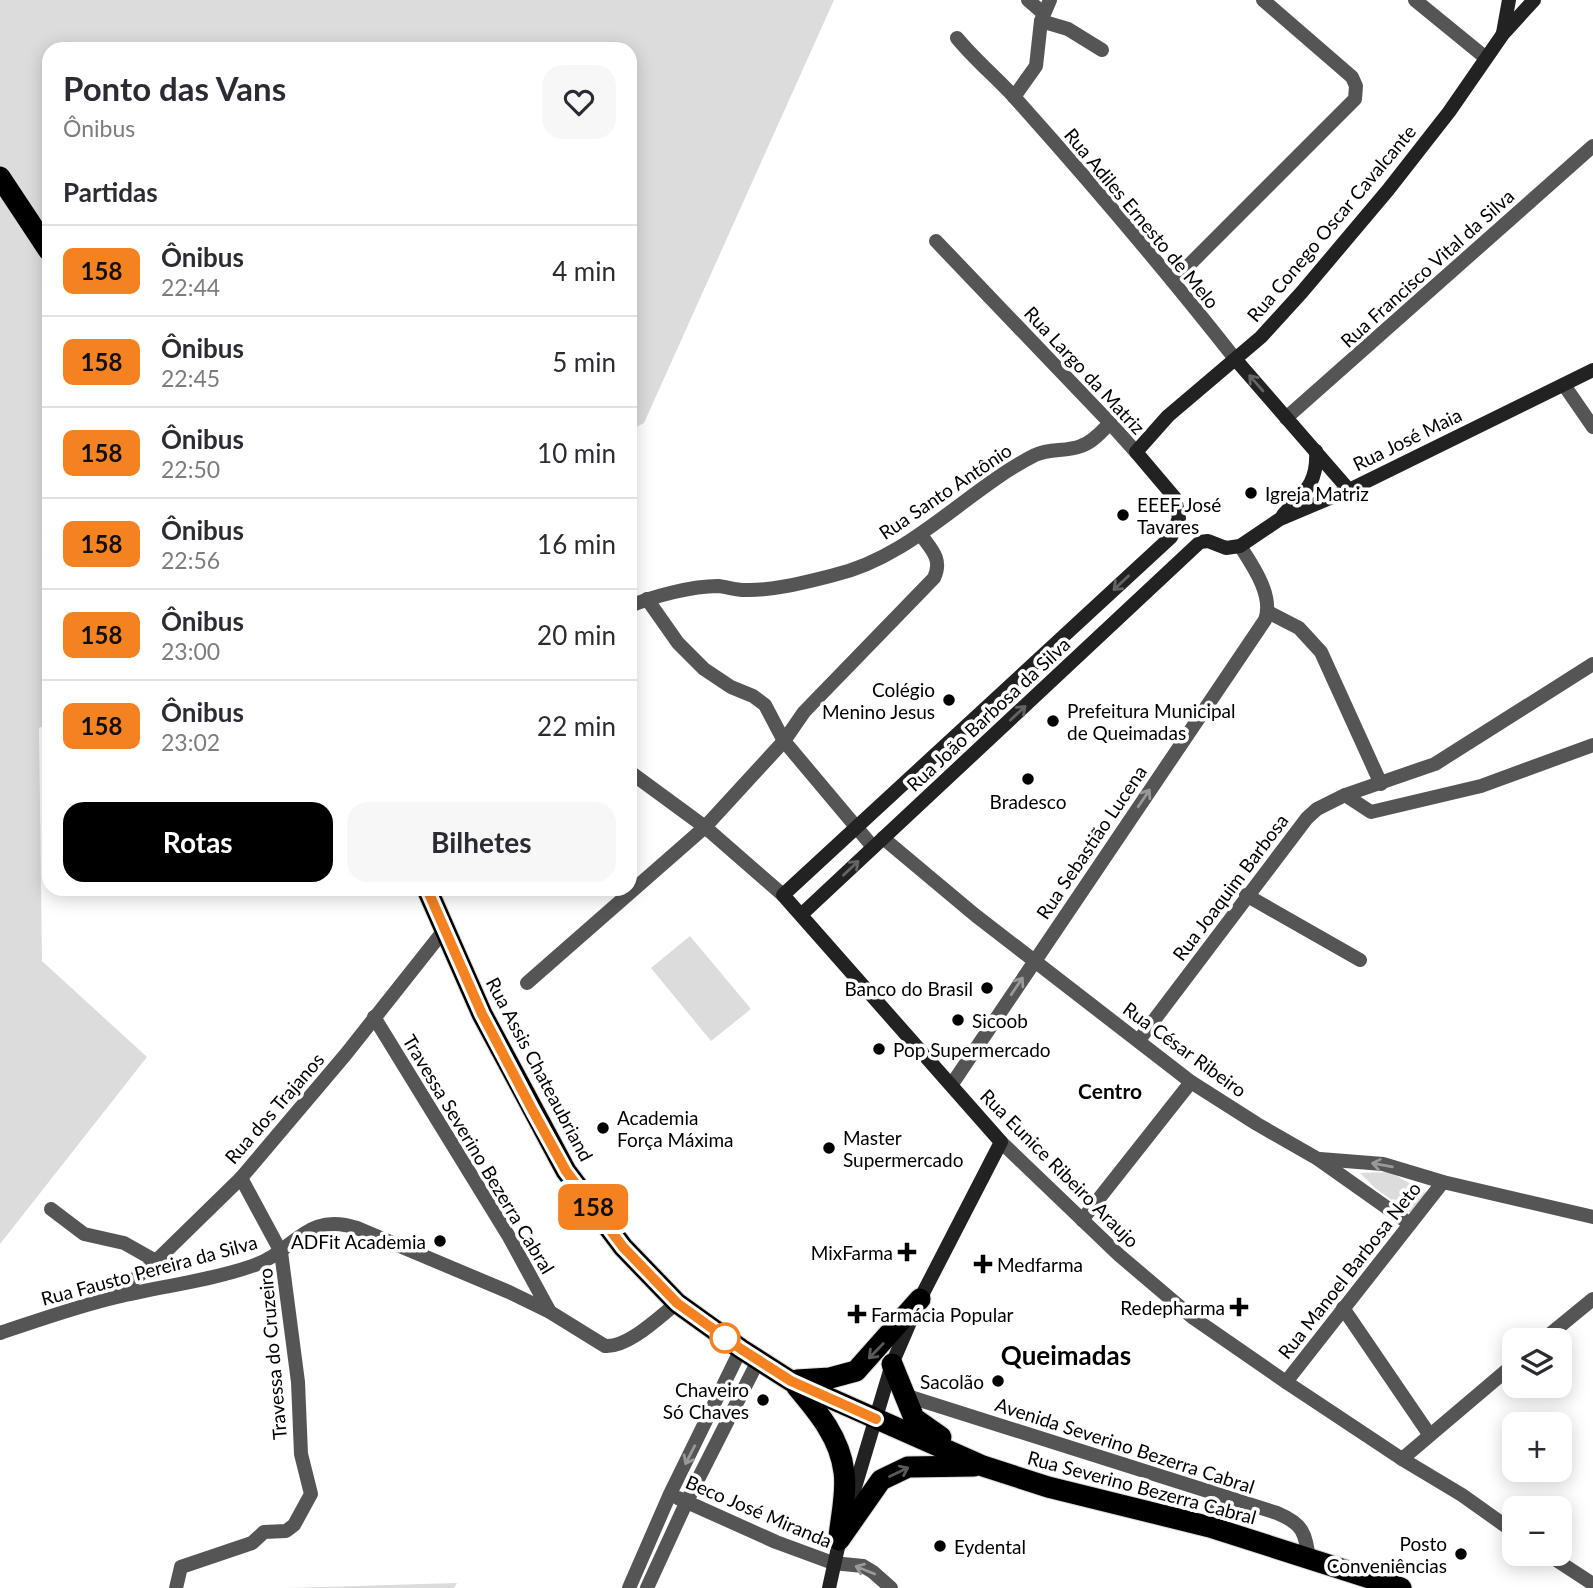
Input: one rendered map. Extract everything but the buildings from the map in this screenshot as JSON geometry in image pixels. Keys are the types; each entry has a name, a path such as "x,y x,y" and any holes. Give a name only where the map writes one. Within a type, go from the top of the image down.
{"highway":[{"path":"0,177 42,240"},
{"name":"Rua Assis Chateaubriand","path":"430,896 482,1014 566,1171 623,1247 677,1303 750,1355 791,1381 876,1419"},
{"path":"791,1381 830,1378 856,1371 920,1299"},
{"path":"892,1364 914,1418 983,1466"},
{"path":"791,1381 824,1419 835,1440 844,1472 839,1540"},
{"name":"Rua Severino Bezerra Cabral","path":"876,1419 983,1466 1048,1486 1210,1527 1401,1588"},
{"path":"839,1540 881,1480 908,1467 983,1466"}],"street":[{"path":"1028,0 1102,50"},
{"path":"1173,281 1355,99 1357,93 1352,77 1263,0"},
{"path":"1415,0 1486,58"},
{"path":"1503,34 1509,0"},
{"name":"Rua Conego Oscar Cavalcante","path":"1136,452 1168,416 1236,360 1276,321 1339,249 1449,112 1503,34 1534,0"},
{"path":"1014,97 1036,66 1045,11"},
{"name":"Rua Adiles Ernesto de Melo","path":"957,38 1014,97 1349,489"},
{"name":"Rua Francisco Vital da Silva","path":"1286,418 1593,146"},
{"name":"Rua Largo da Matriz","path":"936,241 1110,423 1175,498 1179,518 1171,537"},
{"name":"Rua José Maia","path":"1240,546 1280,519 1349,489 1593,369"},
{"path":"1564,385 1593,426"},
{"name":"Rua Santo Antônio","path":"637,603 706,587 758,589 837,575 882,556 920,534 1029,458 1051,450 1081,447 1110,423"},
{"path":"1280,519 1313,481 1317,469 1316,452"},
{"path":"637,887 705,827 784,741 804,712 934,578 938,562 936,555 920,534"},
{"name":"Rua João Barbosa da Silva","path":"783,895 1171,537"},
{"name":"Rua João Barbosa da Silva","path":"802,915 1200,542 1208,541 1226,548 1240,546"},
{"path":"1240,546 1265,593 1268,612 1299,628 1321,652 1381,784"},
{"name":"Rua César Ribeiro","path":"647,599 678,643 704,669 765,705 784,741 856,828 1035,960 1191,1082 1318,1159 1410,1224"},
{"name":"Rua Sebastião Lucena","path":"952,1084 1268,612"},
{"name":"Rua Joaquim Barbosa","path":"1139,1040 1246,895 1317,809 1345,795 1435,764 1593,664"},
{"path":"1345,795 1371,812 1481,786 1593,746"},
{"name":"Rua Eunice Ribeiro Araujo","path":"637,777 705,827 783,895 1002,1142 1118,1255 1192,1317 1502,1523"},
{"path":"1246,895 1360,960"},
{"path":"527,983 626,896"},
{"name":"Rua dos Trajanos","path":"114,1297 156,1261 241,1178 307,1102 446,929"},
{"name":"Travessa Severino Bezerra Cabral","path":"374,1017 508,1235 550,1312"},
{"path":"1082,1220 1191,1082"},
{"path":"829,1588 839,1540 892,1364 920,1299 1002,1142"},
{"name":"Rua César Ribeiro","path":"1318,1159 1383,1164 1593,1217"},
{"name":"Travessa do Cruzeiro","path":"176,1588 181,1567 252,1543 264,1532 285,1531 294,1525 311,1494 300,1454 298,1382 281,1252 241,1178"},
{"name":"Rua Manoel Barbosa Neto","path":"1286,1382 1443,1181"},
{"path":"51,1209 84,1234 124,1243 156,1261"},
{"name":"Rua Fausto Pereira da Silva","path":"0,1333 114,1297 254,1266 281,1252 308,1230 319,1225 344,1224 491,1283 550,1312 605,1346 612,1347 627,1341 677,1303"},
{"path":"1558,1328 1593,1299"},
{"path":"1343,1308 1429,1434"},
{"path":"629,1588 670,1494 750,1355"},
{"path":"647,1588 750,1355"},
{"path":"1402,1459 1502,1374"},
{"name":"Avenida Severino Bezerra Cabral","path":"904,1395 1277,1513 1298,1523 1306,1541 1309,1559"},
{"name":"Beco José Miranda","path":"670,1494 755,1534 833,1563 863,1566 891,1588"},
{"path":"1210,1527 1221,1497"},
{"path":"1565,1566 1593,1584"}],"shaded area":[{"path":"0,0 834,0 644,423 637,426 637,42 42,42 42,726 39,728 42,961 147,1057 0,1244"},
{"path":"690,936 751,1009 711,1041 651,968"},
{"path":"1390,1172 1428,1194 1411,1213 1376,1189 1360,1173"},
{"path":"457,1583 454,1588 287,1588"}],"bus line":[{"name":"158","path":"430,896 482,1014 533,1111 566,1171 623,1247 648,1276 677,1303 758,1361 791,1381 876,1419"}],"place":[{"name":"Igreja Matriz","path":"1251,493"},
{"name":"EEEF José Tavares","path":"1123,515"},
{"name":"Colégio Menino Jesus","path":"949,700"},
{"name":"Prefeitura Municipal de Queimadas","path":"1053,721"},
{"name":"Bradesco","path":"1028,779"},
{"name":"Banco do Brasil","path":"987,988"},
{"name":"Sicoob","path":"958,1020"},
{"name":"Pop Supermercado","path":"879,1049"},
{"name":"Academia Força Máxima","path":"603,1128"},
{"name":"Master Supermercado","path":"829,1148"},
{"name":"ADFit Academia","path":"440,1241"},
{"name":"MixFarma","path":"907,1252"},
{"name":"Medfarma","path":"983,1264"},
{"name":"Redepharma","path":"1239,1307"},
{"name":"Farmácia Popular","path":"857,1314"},
{"name":"Sacolão","path":"998,1381"},
{"name":"Chaveiro Só Chaves","path":"763,1400"},
{"name":"Eydental","path":"940,1546"},
{"name":"Posto Conveniências","path":"1461,1554"}],"district":[{"name":"Centro","path":"1110,1090"},
{"name":"Queimadas","path":"1066,1355"}]}
